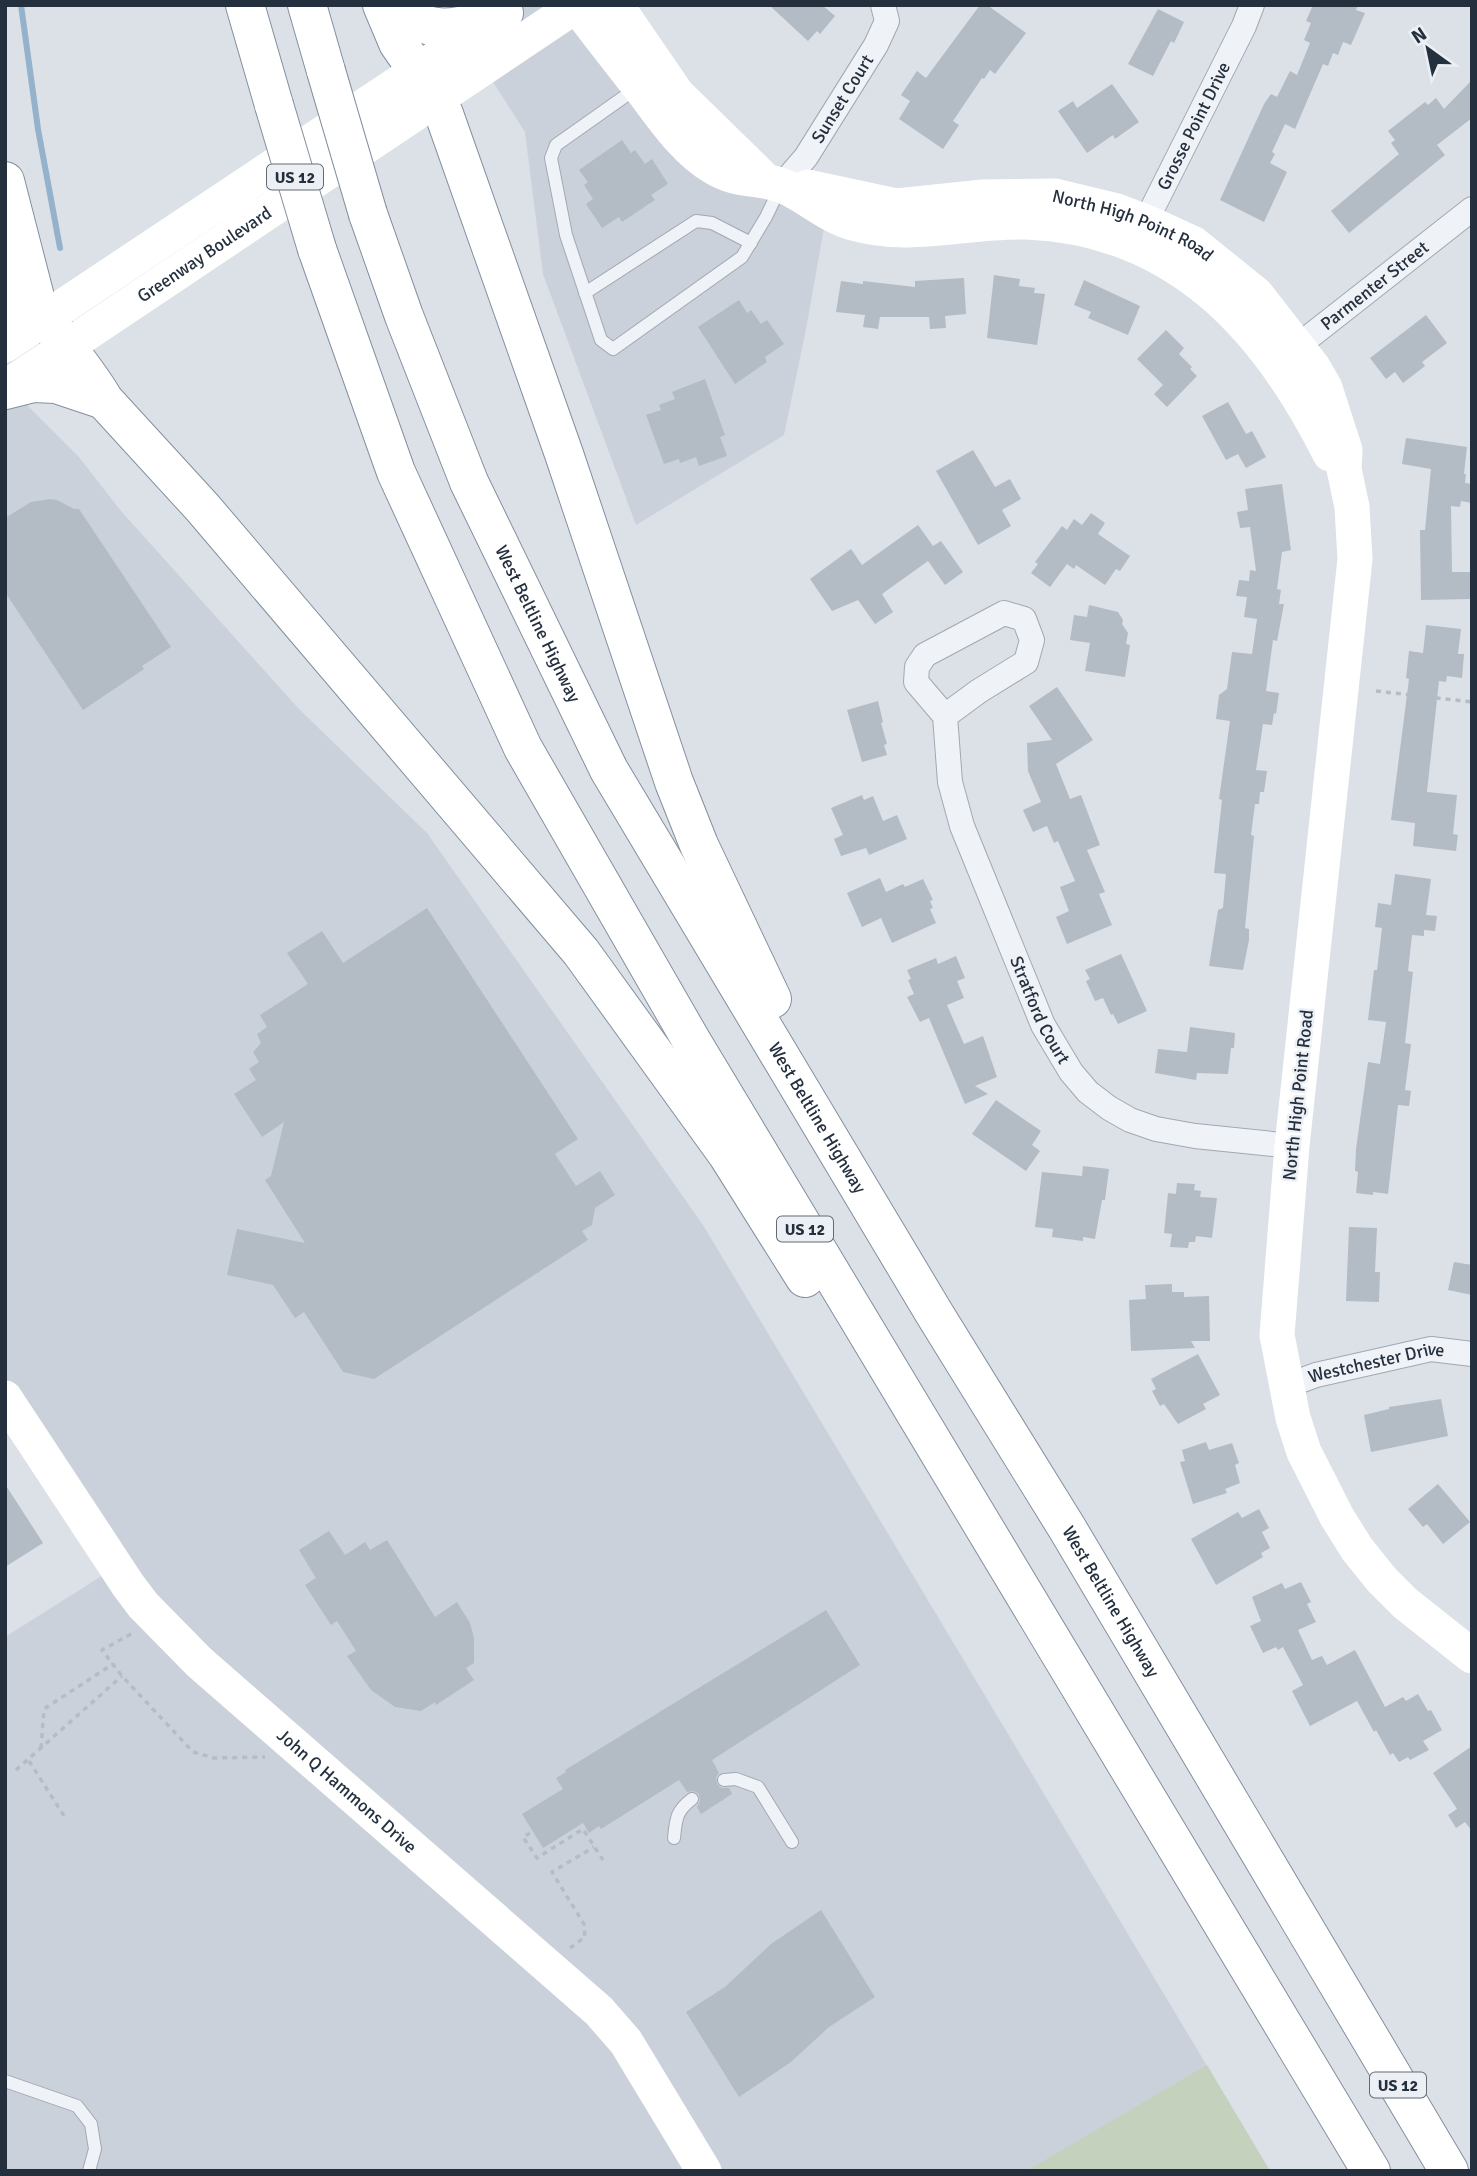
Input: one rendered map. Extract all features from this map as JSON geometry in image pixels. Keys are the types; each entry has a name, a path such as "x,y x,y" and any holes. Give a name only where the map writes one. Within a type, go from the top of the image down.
{"highway":[{"name":"US 12","path":"245,5 317,249 396,472 523,748 691,1040 1371,2171"},
{"name":"West Beltline Highway","path":"307,5 368,214 404,316 469,482 609,770 904,1263 1067,1528 1449,2171"},
{"path":"383,5 412,22 441,28 470,24 510,9"},
{"path":"383,5 398,43 444,114 572,480 655,732 685,812 725,903 791,1037 889,1214 904,1263"},
{"path":"5,181 36,301 104,400 202,507 581,952 727,1154 885,1405 982,1524"},
{"path":"5,260 11,305 5,334"},
{"path":"5,389 33,383 56,384 104,400"}],"street":[{"name":"Greenway Boulevard","path":"5,389 56,333 427,85 576,5"},
{"name":"North High Point Road","path":"576,5 687,145 712,166 735,177 781,186"},
{"name":"North High Point Road","path":"616,5 677,94 781,186 815,205 851,223 878,228 924,230 961,224 1027,222 1140,233 1173,265 1210,290 1287,355 1297,394 1331,456 1345,469 1354,528 1354,559 1292,1146 1277,1335 1293,1418 1309,1462 1336,1517 1381,1580 1472,1657"},
{"name":"Sunset Court","path":"781,186 806,157 876,45 887,21 883,5"},
{"name":"Grosse Point Drive","path":"1140,233 1252,5"},
{"name":"Greenway Boulevard","path":"427,85 510,9"},
{"name":"Parmenter Street","path":"1287,355 1472,209"},
{"name":"Greenway Boulevard","path":"5,345 56,333"},
{"path":"1004,613 1024,619 1032,640 1026,662 945,716 916,682 917,667 925,655 1004,613"},
{"name":"Stratford Court","path":"945,716 950,782 961,826 1043,1025 1071,1072 1088,1092 1109,1108 1130,1120 1156,1129 1195,1136 1292,1146"},
{"name":"Westchester Drive","path":"1286,1386 1316,1375 1431,1349 1472,1354"},
{"name":"John Q Hammons Drive","path":"5,1398 143,1605 199,1662 599,2011 626,2042 704,2171"}],"lane":[{"path":"639,86 556,145 551,158 566,234 585,293 601,340 613,349 742,257 766,218 781,186"},
{"path":"585,293 696,221 712,223 751,243"},
{"path":"724,1780 736,1779 758,1787 792,1842"},
{"path":"674,1838 680,1808 692,1799"},
{"path":"5,2081 76,2106 91,2124 95,2150 89,2171"}],"path":[{"path":"1376,691 1472,702"},
{"path":"131,1634 102,1650 122,1676 193,1752 214,1758 265,1757"},
{"path":"40,1751 44,1709 113,1664"},
{"path":"16,1770 122,1676"},
{"path":"29,1761 66,1819"},
{"path":"530,1832 523,1837 537,1858 583,1829 603,1860"},
{"path":"570,1948 585,1937 586,1932 552,1872 594,1846"}],"shaded area":[{"path":"444,5 576,5 827,211 784,435 636,525 543,274 525,132"},
{"path":"20,398 78,456 121,511 299,709 427,833 703,1225 1270,2171 5,2171 5,1637 116,1567 5,1398 5,408"}],"green space":[{"path":"1207,2065 1270,2171 1026,2171"}],"building":[{"path":"769,5 822,5 835,16 820,34 817,31 808,41"},
{"path":"980,5 987,5 1026,33 995,74 990,70 984,79 982,78 953,121 959,125 943,149 899,119 910,101 901,95 917,71 926,78"},
{"path":"1313,5 1358,5 1356,10 1365,13 1351,45 1343,42 1338,55 1333,53 1328,66 1323,64 1295,129 1285,124 1270,163 1287,172 1264,222 1220,200 1264,104 1271,94 1277,97 1290,71 1297,75 1310,43 1304,40 1311,23 1306,21"},
{"path":"1158,9 1184,22 1153,76 1128,64"},
{"path":"1472,80 1472,118 1437,145 1445,155 1349,233 1331,211 1399,154 1391,143 1395,140 1388,131 1425,102 1428,105 1436,98 1444,109"},
{"path":"1112,84 1139,122 1115,139 1113,135 1087,153 1058,111 1073,101 1077,108"},
{"path":"622,140 631,153 635,150 645,164 652,159 668,184 651,195 655,200 622,222 619,217 602,228 586,204 593,199 584,185 588,182 579,170"},
{"path":"994,275 1020,279 1019,286 1035,288 1034,293 1045,294 1037,345 987,338"},
{"path":"964,278 966,314 945,316 946,328 930,329 929,317 880,317 878,329 863,327 865,315 836,312 841,281 915,287 915,281"},
{"path":"1084,280 1140,306 1128,335 1088,318 1091,312 1074,305"},
{"path":"739,300 747,313 751,310 761,324 767,320 784,344 765,357 767,362 735,384 698,327"},
{"path":"1426,315 1447,343 1422,362 1425,366 1403,383 1395,372 1386,379 1370,358"},
{"path":"1166,330 1184,348 1179,354 1197,376 1167,407 1154,394 1163,385 1137,359"},
{"path":"705,379 725,435 720,437 727,456 699,466 696,457 680,463 679,459 664,464 646,415 661,410 659,405 675,399 672,392"},
{"path":"1228,402 1246,434 1252,431 1266,457 1246,468 1238,454 1226,460 1202,416"},
{"path":"1406,438 1467,447 1464,474 1465,483 1472,484 1472,503 1461,501 1460,507 1451,506 1452,572 1471,572 1471,599 1421,600 1420,530 1425,530 1431,469 1402,464"},
{"path":"973,450 995,487 1010,479 1021,499 1002,510 1011,526 978,545 936,471"},
{"path":"1282,484 1291,550 1282,552 1277,589 1281,590 1279,604 1284,604 1277,641 1273,640 1266,691 1279,693 1276,714 1274,713 1272,725 1263,724 1256,770 1267,771 1264,792 1260,792 1259,804 1255,804 1251,835 1254,836 1245,928 1249,929 1249,940 1243,970 1209,966 1218,910 1223,908 1226,874 1214,873 1222,800 1219,799 1230,721 1216,719 1219,695 1227,689 1232,652 1252,654 1257,619 1244,617 1247,597 1236,596 1239,580 1249,581 1250,570 1256,571 1250,527 1240,528 1237,512 1248,510 1245,489"},
{"path":"50,499 79,509 171,647 142,666 144,669 83,710 5,592 5,518 31,502"},
{"path":"1091,513 1105,523 1098,534 1130,556 1120,571 1116,569 1105,585 1076,565 1074,569 1067,564 1050,587 1031,573 1038,564 1035,562 1062,526 1067,530 1074,519 1082,525"},
{"path":"918,525 933,546 941,541 963,572 945,585 928,561 882,594 893,612 875,624 858,600 832,611 810,579 851,549 862,565"},
{"path":"1089,605 1118,612 1123,620 1122,624 1128,633 1126,644 1130,645 1125,677 1085,671 1090,643 1070,640 1074,615 1087,617"},
{"path":"1426,625 1461,629 1458,654 1464,654 1462,678 1447,676 1446,682 1439,681 1427,792 1457,795 1453,834 1458,835 1456,851 1413,846 1415,823 1391,820 1409,679 1406,678 1409,651 1423,653"},
{"path":"1057,687 1093,740 1056,764 1070,799 1081,795 1100,845 1087,850 1105,892 1099,894 1112,925 1067,944 1056,917 1069,911 1060,887 1075,881 1058,841 1054,843 1047,826 1033,832 1023,810 1041,802 1028,771 1027,743 1052,740 1029,706"},
{"path":"878,701 887,755 862,762 847,710"},
{"path":"862,795 864,800 873,796 883,821 897,815 907,839 869,855 866,848 841,856 834,839 843,835 831,808"},
{"path":"1395,874 1431,879 1426,915 1437,916 1435,931 1424,930 1424,936 1412,935 1408,971 1413,972 1405,1043 1411,1044 1405,1090 1411,1091 1409,1106 1398,1105 1388,1194 1373,1192 1373,1195 1356,1193 1356,1149 1368,1062 1380,1064 1386,1022 1368,1020 1382,928 1375,927 1378,903 1391,905"},
{"path":"880,878 886,892 923,879 933,900 930,901 933,908 930,909 936,923 892,943 881,918 862,927 847,893"},
{"path":"427,908 578,1139 555,1154 576,1186 600,1171 615,1195 595,1208 592,1225 582,1231 588,1240 374,1379 343,1372 304,1312 295,1318 273,1285 227,1275 237,1229 305,1243 265,1180 271,1176 284,1122 262,1137 234,1094 256,1080 249,1069 259,1062 253,1052 261,1043 257,1034 267,1027 260,1015 308,984 287,953 322,931 343,963"},
{"path":"1121,954 1147,1011 1118,1024 1103,998 1095,1001 1086,981 1090,979 1085,970"},
{"path":"956,956 965,978 957,981 964,998 947,1005 964,1044 983,1036 997,1077 975,1086 988,1094 965,1104 929,1018 920,1022 907,997 914,994 907,970 936,958 938,964"},
{"path":"1190,1027 1235,1033 1228,1074 1197,1073 1196,1080 1155,1073 1158,1049 1187,1052"},
{"path":"996,1100 1041,1131 1032,1145 1040,1151 1026,1171 972,1134"},
{"path":"1083,1166 1109,1169 1105,1200 1102,1200 1095,1239 1083,1237 1083,1241 1052,1237 1053,1229 1035,1227 1042,1172 1082,1176"},
{"path":"1177,1183 1195,1184 1194,1190 1201,1191 1200,1197 1217,1198 1212,1238 1196,1236 1195,1242 1189,1242 1188,1248 1170,1247 1172,1234 1164,1233 1168,1193 1176,1194"},
{"path":"1349,1227 1377,1228 1375,1272 1380,1272 1379,1302 1346,1301"},
{"path":"1454,1262 1472,1265 1472,1295 1448,1290"},
{"path":"1172,1284 1172,1292 1184,1292 1184,1297 1209,1296 1210,1341 1191,1341 1195,1348 1131,1351 1129,1300 1146,1299 1145,1285"},
{"path":"1198,1354 1220,1395 1203,1404 1206,1409 1178,1424 1164,1404 1160,1406 1152,1391 1156,1389 1151,1379"},
{"path":"1441,1399 1448,1436 1371,1452 1364,1415 1389,1407"},
{"path":"1206,1442 1209,1450 1232,1443 1239,1463 1235,1465 1240,1483 1225,1489 1227,1493 1193,1504 1180,1462 1185,1461 1182,1450"},
{"path":"5,1484 43,1543 5,1567"},
{"path":"1438,1484 1470,1522 1443,1544 1427,1524 1423,1527 1408,1509"},
{"path":"1259,1509 1269,1528 1262,1532 1270,1548 1261,1553 1263,1557 1216,1585 1191,1539 1238,1512 1242,1518"},
{"path":"329,1531 345,1555 365,1542 370,1550 387,1540 435,1617 457,1602 470,1623 474,1638 474,1663 466,1668 474,1680 436,1705 435,1702 421,1711 395,1707 371,1690 347,1656 356,1651 337,1621 331,1625 305,1585 316,1578 299,1550"},
{"path":"1301,1582 1311,1602 1307,1604 1316,1622 1298,1630 1312,1660 1322,1656 1327,1665 1355,1650 1385,1707 1403,1697 1406,1701 1418,1694 1442,1730 1423,1741 1429,1750 1410,1760 1408,1757 1399,1762 1393,1753 1390,1755 1376,1730 1374,1732 1357,1701 1310,1726 1292,1691 1303,1685 1283,1647 1263,1653 1250,1626 1261,1621 1252,1597 1282,1583 1285,1589"},
{"path":"826,1610 860,1665 712,1760 719,1773 716,1777 717,1784 721,1788 729,1788 732,1794 701,1814 697,1807 699,1794 694,1791 687,1792 679,1780 601,1829 599,1826 589,1833 583,1823 543,1848 522,1814 563,1789 556,1778 566,1772 565,1770"},
{"path":"1472,1746 1472,1831 1465,1822 1456,1828 1448,1815 1457,1809 1433,1773"},
{"path":"821,1910 875,1997 829,2027 791,2062 739,2097 686,2012 725,1987 771,1944"}],"waterway":[{"path":"21,5 38,129 60,248"}]}
